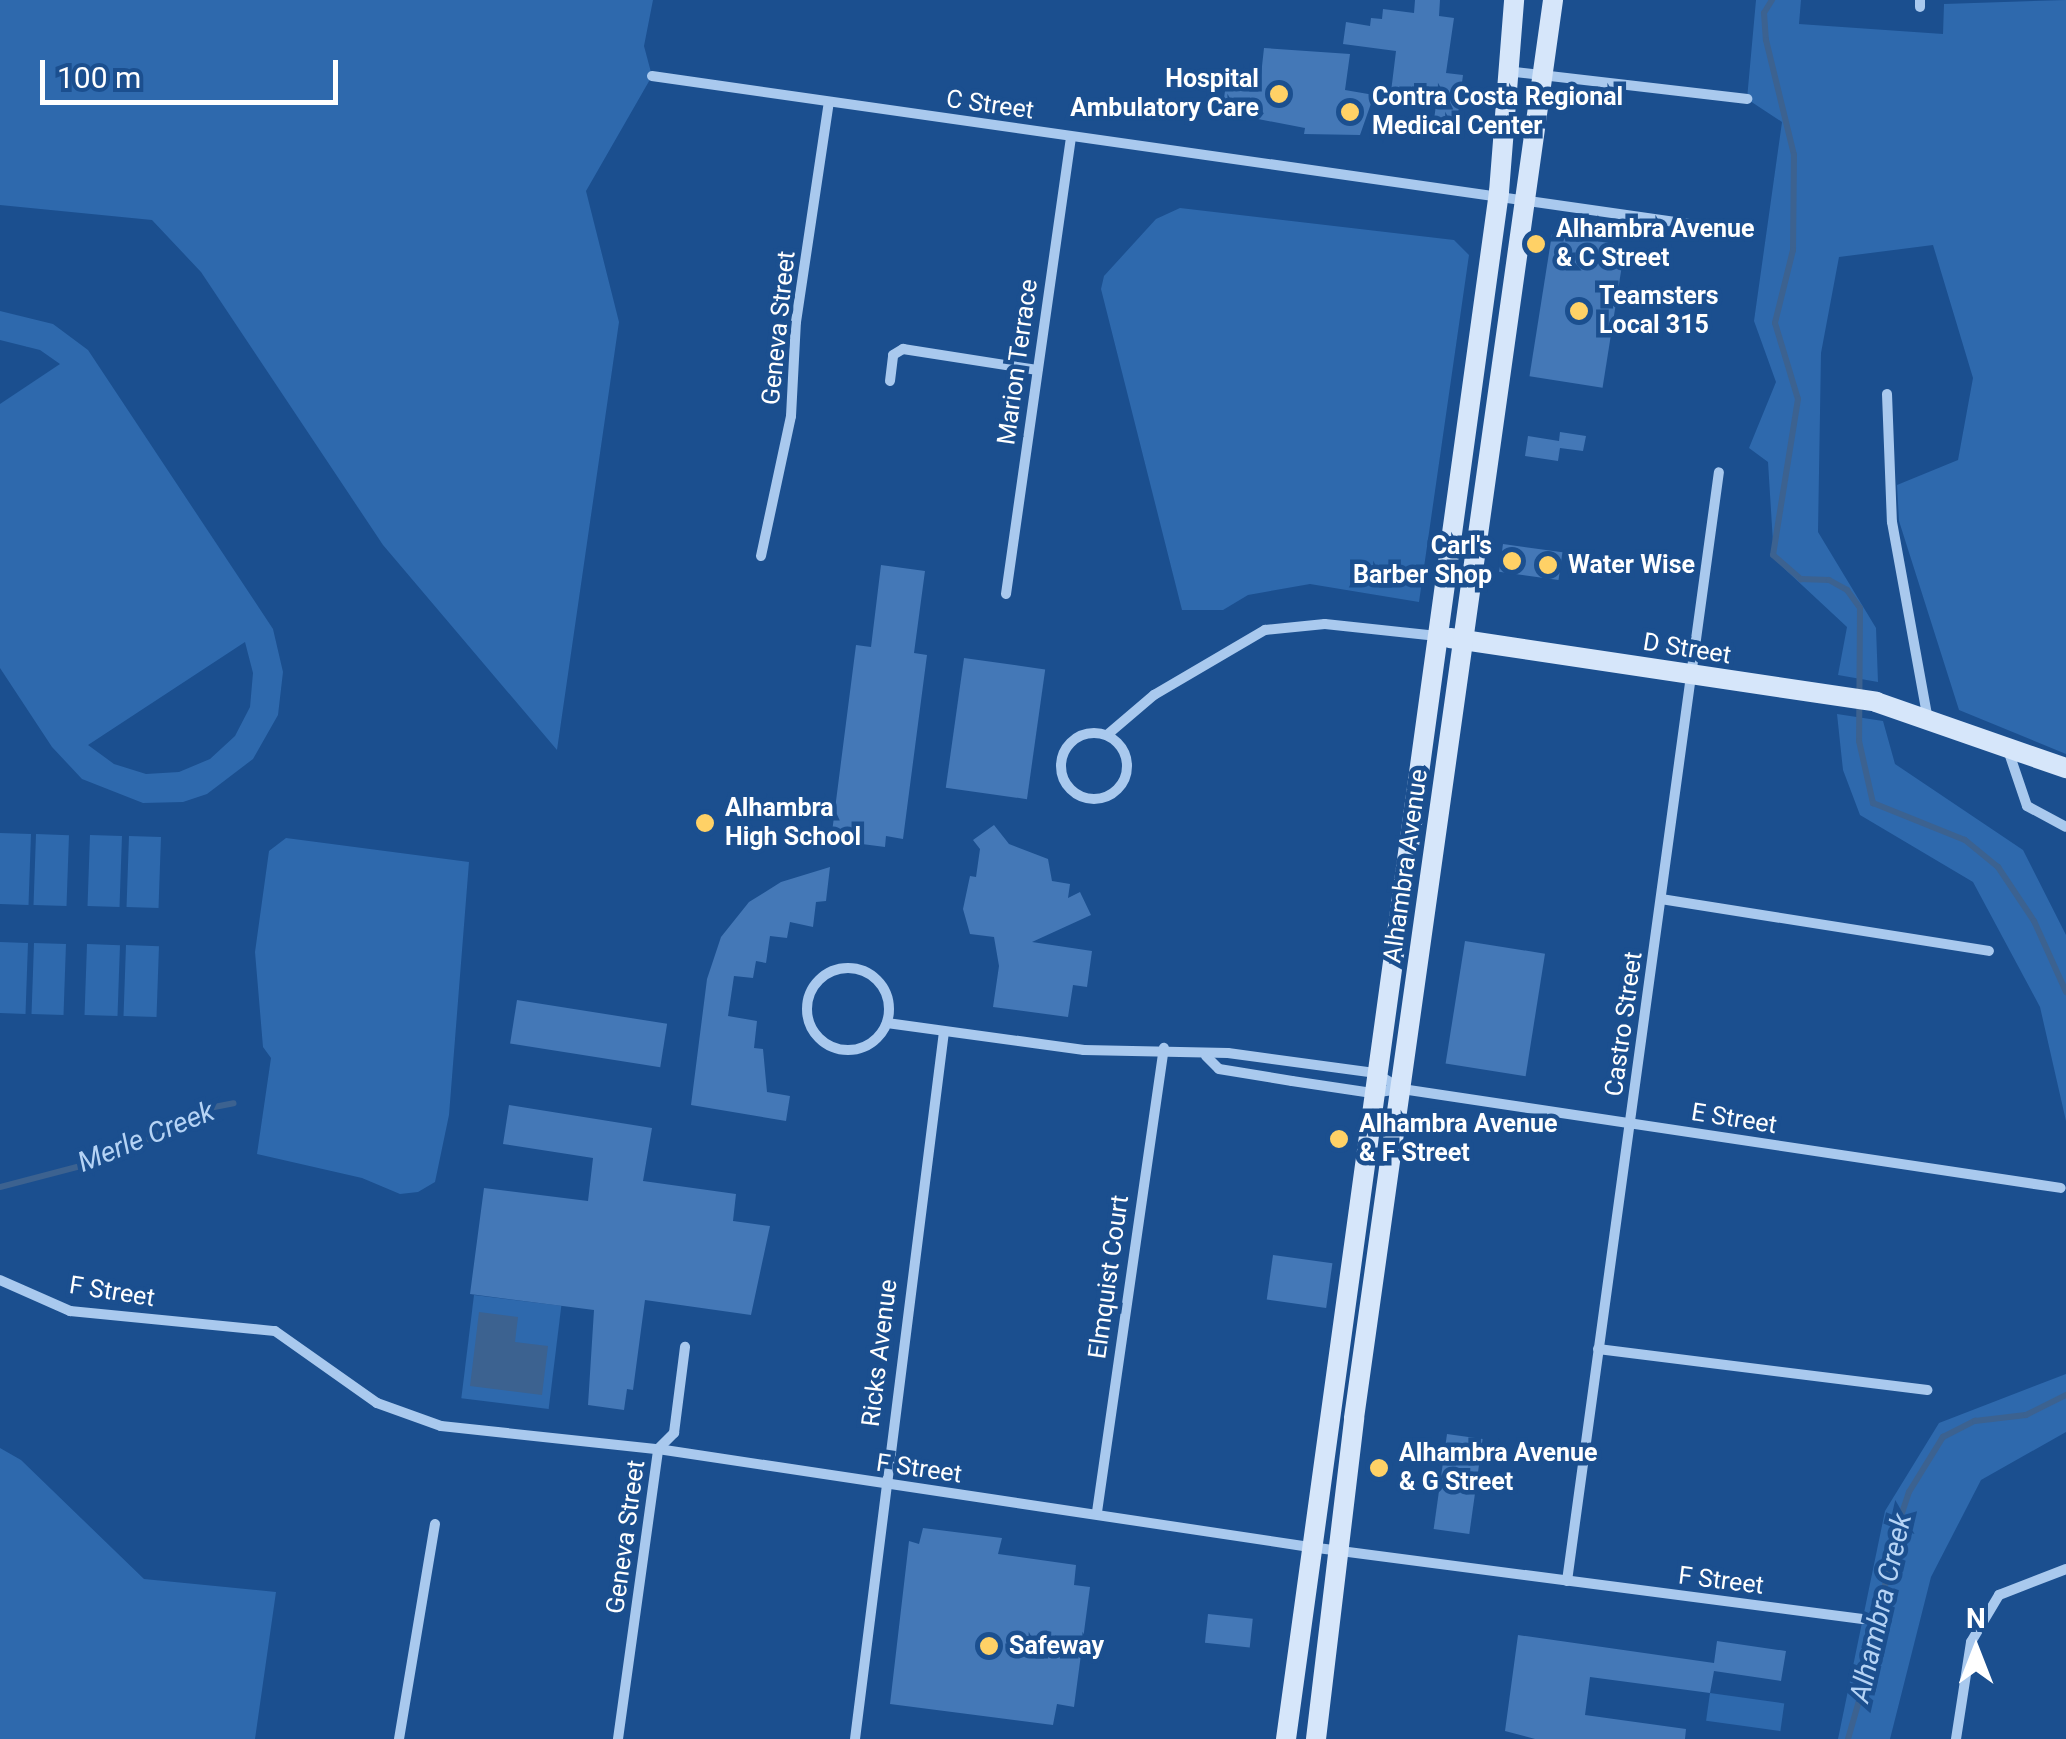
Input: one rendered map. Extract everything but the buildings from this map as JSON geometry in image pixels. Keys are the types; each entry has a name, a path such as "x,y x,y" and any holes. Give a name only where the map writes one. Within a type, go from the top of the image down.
{"main road":[{"name":"Alhambra Avenue","path":"1286,1739 1499,192 1505,70 1514,0"},
{"name":"Alhambra Avenue","path":"1316,1739 1553,0"},
{"name":"D Street","path":"1438,636 1876,702 1927,716 2066,768"}],"street":[{"path":"1505,70 1747,99"},
{"name":"C Street","path":"652,76 1499,192 1738,230"},
{"name":"Geneva Street","path":"761,556 791,416 796,322 829,102"},
{"name":"Marion Terrace","path":"1006,594 1071,136"},
{"path":"890,381 894,355 903,349 1037,370"},
{"path":"1887,394 1892,522 1927,716"},
{"name":"Castro Street","path":"1567,1581 1719,472"},
{"path":"1107,735 1127,759 1125,780 1110,796 1078,794 1063,778 1062,756 1085,734 1107,735 1218,652 1265,630 1325,624 1438,636"},
{"path":"2006,746 2028,806 2066,827"},
{"path":"1661,899 1989,951"},
{"path":"833,971 866,972 888,998 887,1023 866,1046 833,1046 814,1032 809,998 833,971"},
{"name":"E Street","path":"887,1023 1084,1050 1164,1048 1206,1056 1228,1052 1313,1065 1402,1088 2061,1188"},
{"name":"Ricks Avenue","path":"855,1739 883,1485 944,1032"},
{"name":"Elmquist Court","path":"1097,1512 1164,1048"},
{"name":"E Street","path":"1206,1056 1219,1070 1311,1084 1374,1083 1402,1088"},
{"path":"1311,1084 1313,1065"},
{"name":"F Street","path":"0,1280 70,1311 275,1331 377,1402 442,1426 658,1449 883,1485 1097,1512 1310,1548 1862,1619"},
{"name":"Geneva Street","path":"618,1739 658,1449 674,1433 684,1347"},
{"path":"1598,1348 1927,1390"},
{"path":"400,1739 436,1524"},
{"path":"1956,1739 1970,1642 1999,1595 2066,1570"}],"shaded area":[{"path":"0,0 653,0 644,46 652,76 586,191 619,322 557,750 383,545 201,272 152,220 0,205"},
{"path":"1756,0 1801,0 1799,24 1943,34 1944,4 2066,0 2066,754 1959,710 1899,521 1897,485 1958,460 1973,378 1933,245 1839,257 1821,353 1818,532 1876,628 1878,682 1838,675 1847,627 1774,559 1768,462 1749,448 1776,382 1754,321 1782,122 1747,99"},
{"path":"1180,208 1454,240 1469,255 1419,602 1310,584 1248,595 1223,610 1182,610 1101,289 1104,276 1156,219"},
{"path":"0,311 53,324 88,350 273,629 283,672 278,715 253,759 207,794 183,802 143,803 82,779 52,747 0,668 0,404 60,364 40,350 0,340","holes":["245,642 253,673 250,707 235,736 210,759 179,772 146,774 114,764 88,745"]},
{"path":"1837,714 1883,721 1895,764 2023,850 2066,935 2066,1121 2040,1007 1973,882 1860,815 1843,770"},
{"path":"0,833 31,834 29,905 0,904"},
{"path":"36,834 69,835 67,906 34,905"},
{"path":"90,835 122,836 120,907 88,906"},
{"path":"129,836 161,837 159,908 127,907"},
{"path":"286,838 469,862 449,1115 435,1182 418,1192 400,1194 362,1178 257,1154 271,1058 263,1047 255,952 269,851"},
{"path":"0,942 28,943 26,1014 0,1013"},
{"path":"34,943 66,944 64,1015 32,1014"},
{"path":"87,944 120,945 118,1016 85,1015"},
{"path":"126,945 159,946 157,1017 124,1016"},
{"path":"474,1295 561,1306 549,1409 461,1398"},
{"path":"479,1312 518,1317 515,1342 548,1346 542,1395 470,1386"},
{"path":"2066,1374 2066,1432 1981,1480 1931,1577 1890,1739 1838,1739 1885,1511 1939,1423"},
{"path":"0,1448 21,1460 144,1579 276,1592 255,1739 0,1739"},
{"path":"1710,1693 1784,1703 1780,1731 1706,1721"}],"waterway":[{"name":"Alhambra Creek","path":"1772,0 1764,13 1766,40 1794,155 1793,250 1775,323 1798,399 1773,555 1801,579 1829,580 1847,590 1860,608 1859,741 1873,803 1965,840 1998,867 2034,921 2066,992"},
{"name":"Merle Creek","path":"0,1187 111,1158 209,1108 234,1103"},
{"name":"Alhambra Creek","path":"1848,1739 1877,1638 1891,1546 1909,1492 1943,1437 1975,1421 2026,1415 2066,1395"}],"place":[{"name":"Hospital Ambulatory Care","path":"1279,94"},
{"name":"Contra Costa Regional Medical Center","path":"1350,112"},
{"name":"Alhambra Avenue & C Street","path":"1536,244"},
{"name":"Teamsters Local 315","path":"1579,311"},
{"name":"Carl's Barber Shop","path":"1512,561"},
{"name":"Water Wise","path":"1548,565"},
{"name":"Alhambra High School","path":"705,823"},
{"name":"Alhambra Avenue & F Street","path":"1339,1139"},
{"name":"Alhambra Avenue & G Street","path":"1379,1468"},
{"name":"Safeway","path":"989,1646"}]}
